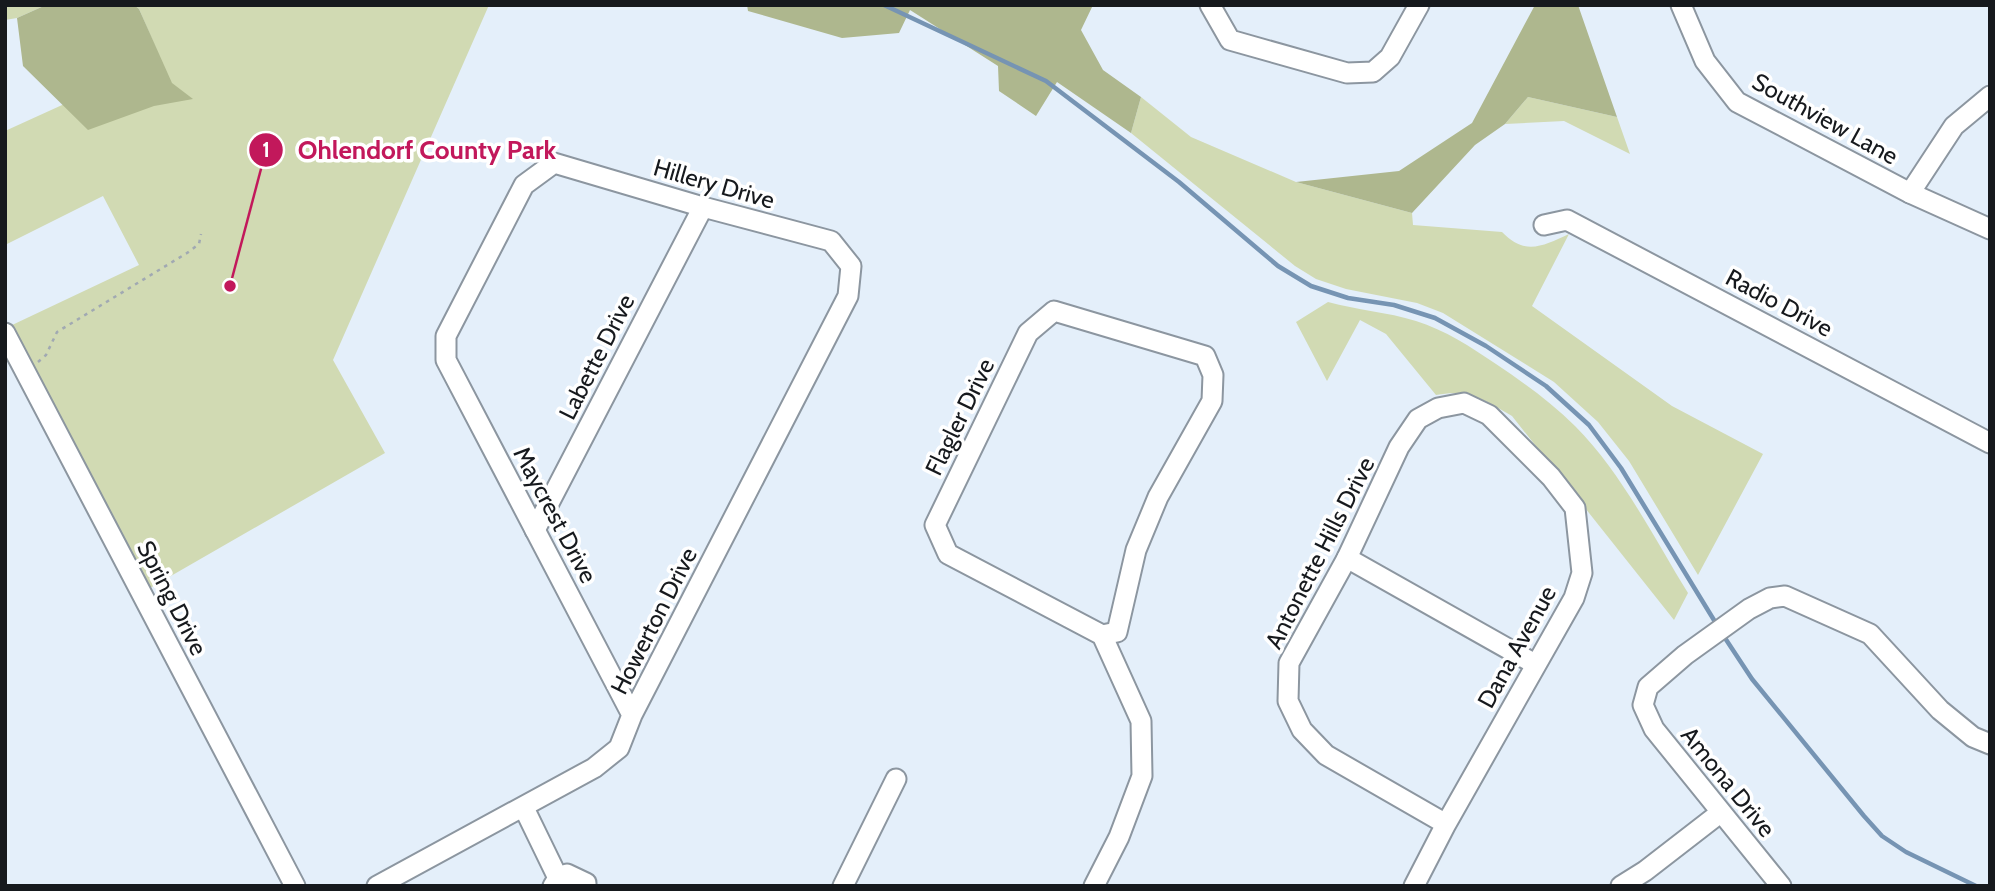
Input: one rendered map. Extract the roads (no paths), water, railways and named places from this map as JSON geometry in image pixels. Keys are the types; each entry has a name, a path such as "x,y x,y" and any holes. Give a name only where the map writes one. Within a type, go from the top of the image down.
{"street":[{"path":"1210,5 1230,40 1347,73 1373,72 1390,57 1419,5"},
{"name":"Southview Lane","path":"1681,5 1705,61 1737,102 1910,193 1990,229"},
{"path":"1910,193 1954,127 1990,96"},
{"name":"Hillery Drive","path":"446,336 524,185 554,163 702,207 831,241 851,266"},
{"name":"Labette Drive","path":"535,530 702,207"},
{"name":"Radio Drive","path":"1544,225 1567,220 1990,443"},
{"name":"Howerton Drive","path":"377,886 524,808 594,768 620,748 632,715 848,296 851,266"},
{"name":"Flagler Drive","path":"1054,311 1205,356 1213,375 1212,401 1158,496 1136,550 1117,632 1102,635 948,554 935,524 1028,333 1054,311"},
{"name":"Spring Drive","path":"5,333 295,886"},
{"name":"Maycrest Drive","path":"446,336 446,360 632,715"},
{"name":"Dana Avenue","path":"1414,886 1446,824 1574,598 1582,573 1575,508 1551,477 1489,415 1464,404 1438,408"},
{"name":"Antonette Hills Drive","path":"1438,408 1418,419 1399,447 1347,558 1289,663 1288,701 1302,730 1325,755 1446,824"},
{"path":"1347,558 1535,664"},
{"name":"Amona Drive","path":"1781,886 1654,729 1643,705 1648,687 1685,655 1749,609 1770,598 1785,596 1870,634 1940,710 1973,737 1990,744"},
{"path":"1094,886 1119,837 1142,776 1141,721 1102,635"},
{"path":"843,886 896,779"},
{"path":"524,808 556,882 567,874 586,883 586,886"},
{"path":"1621,886 1646,878 1720,813"}],"waterway":[{"path":"884,5 1046,81 1179,182 1278,266 1311,286 1348,298 1394,305 1435,318 1486,346 1546,386 1589,425 1621,468 1717,625"},
{"path":"1723,635 1752,679 1882,836 1906,852 1976,886"}],"place":[{"name":"Ohlendorf County Park","path":"230,286"}]}
